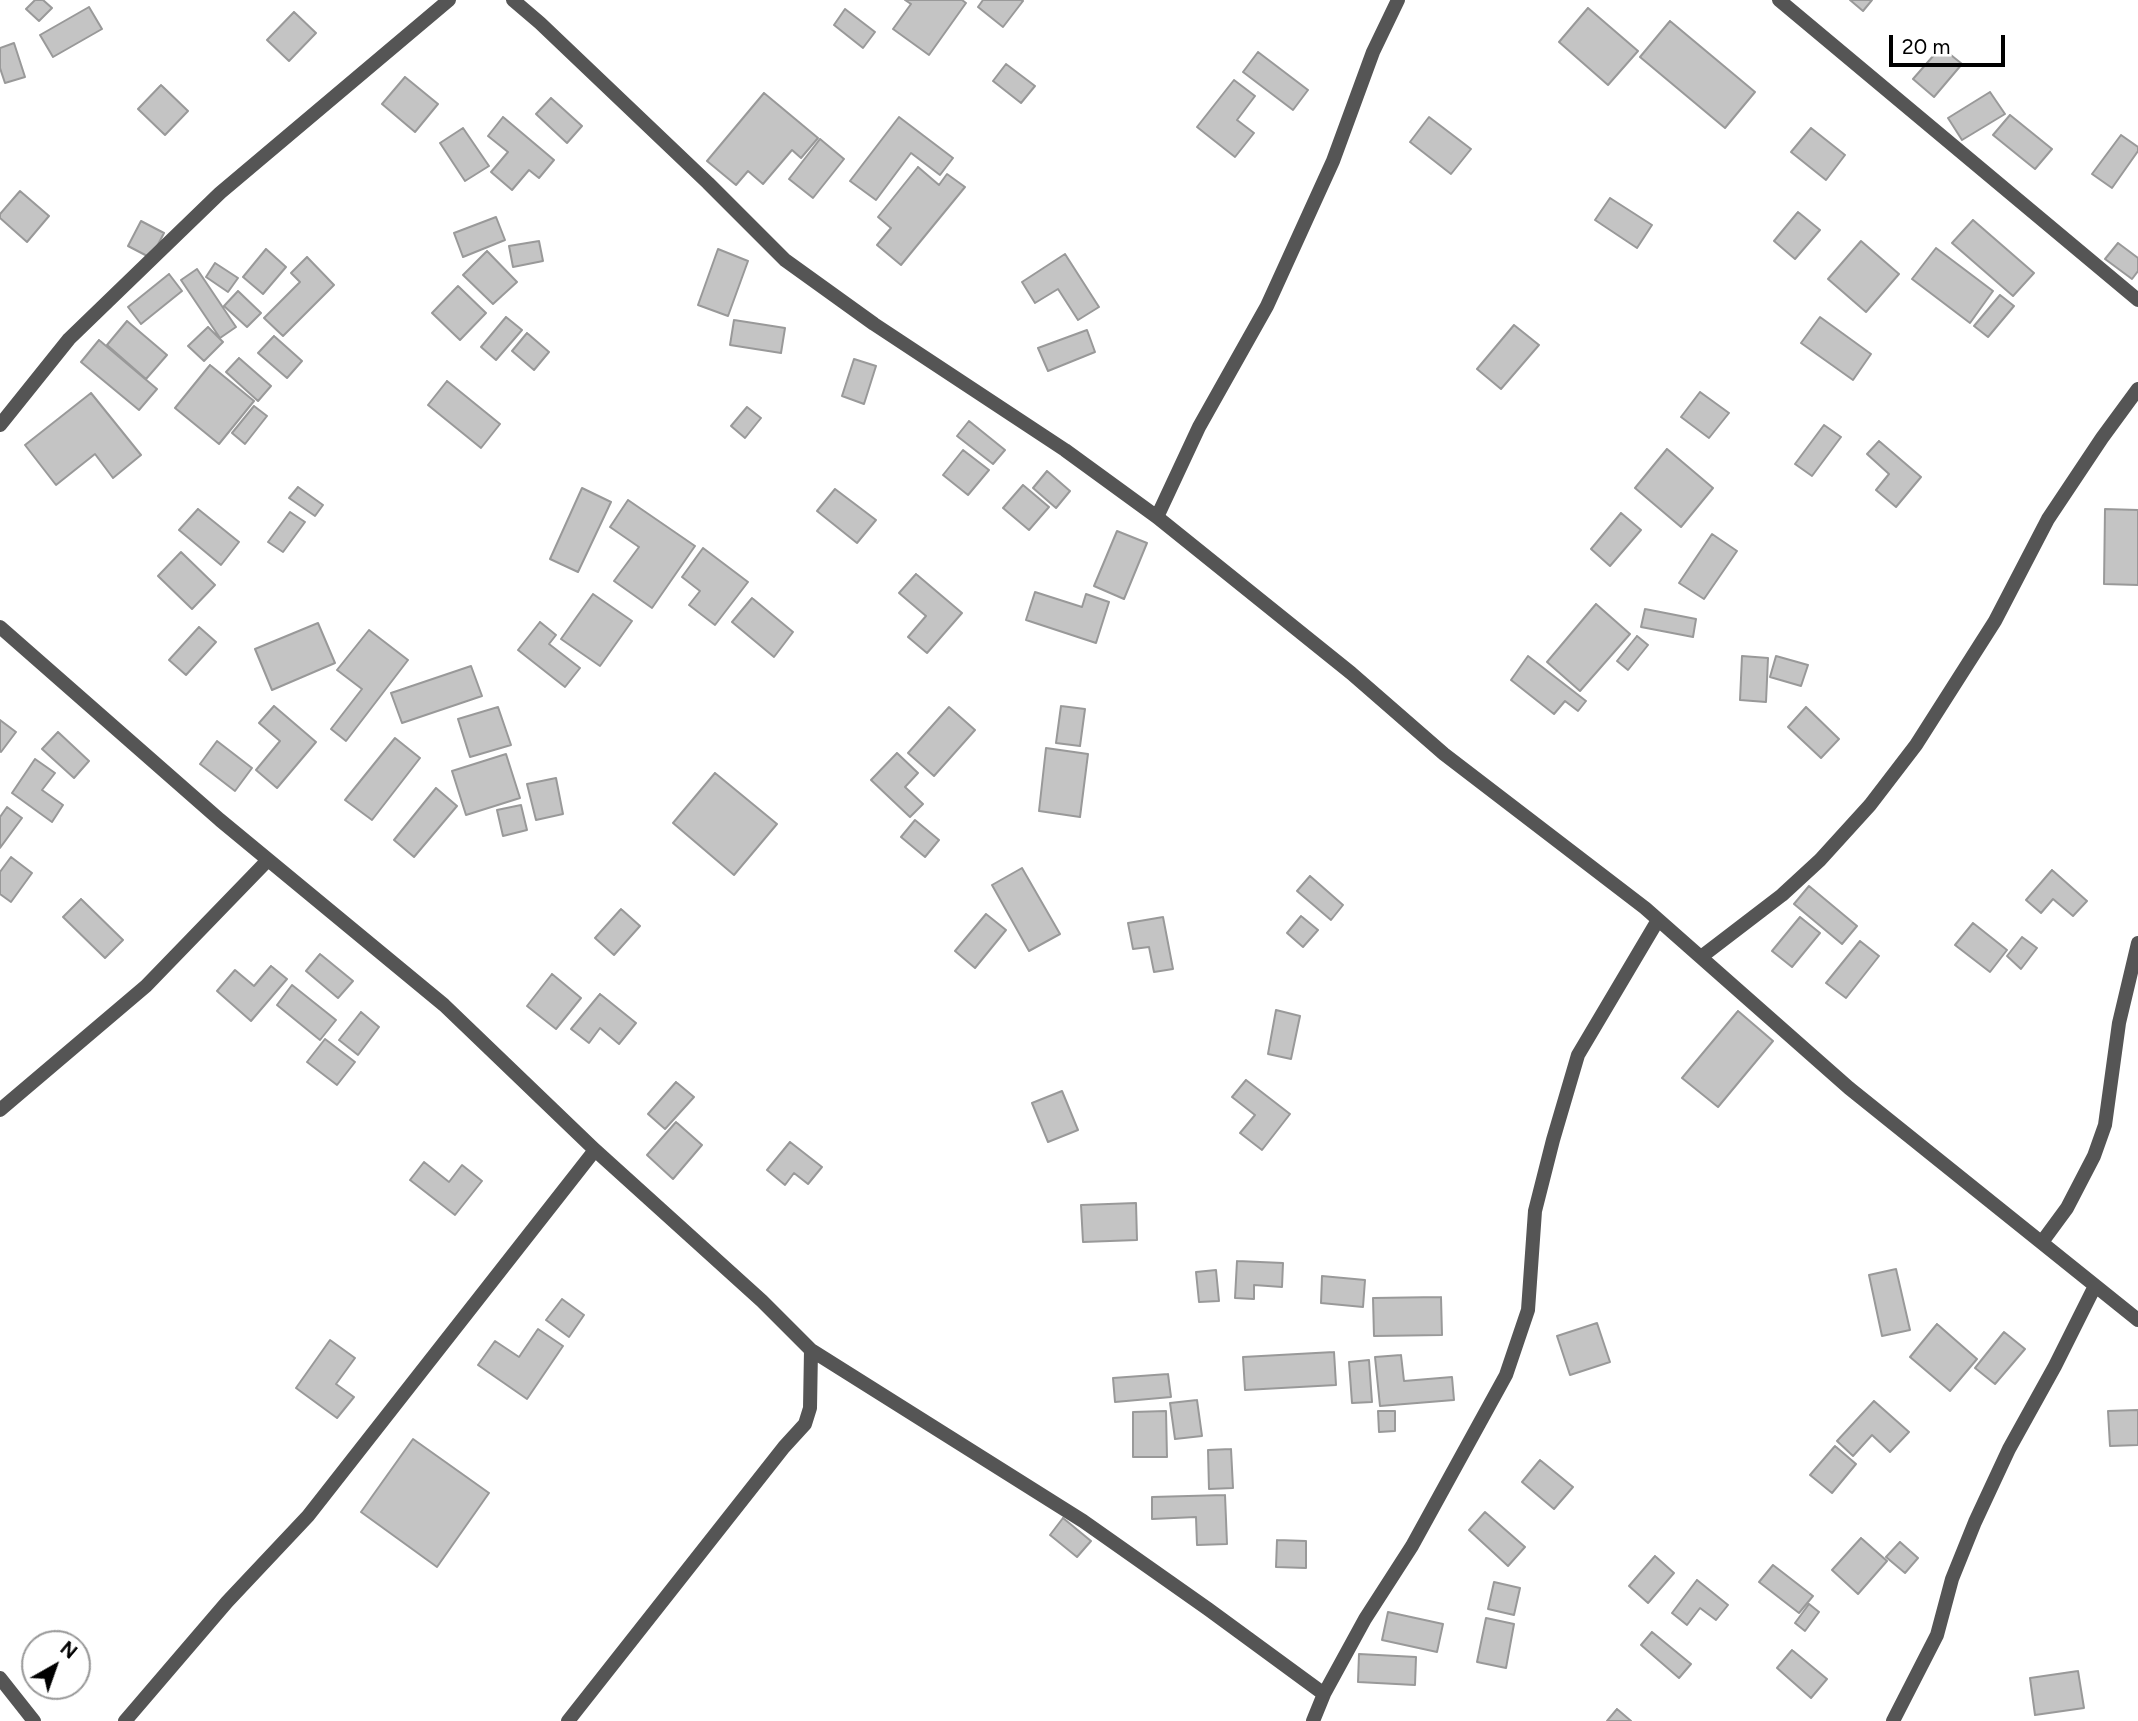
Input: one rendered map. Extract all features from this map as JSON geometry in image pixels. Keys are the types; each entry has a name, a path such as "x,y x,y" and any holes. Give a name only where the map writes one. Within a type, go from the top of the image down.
{"street":[{"path":"0,425 69,339 220,193 449,0"},
{"path":"513,0 708,183 785,260 874,324 1065,450 1157,517 1351,673 1444,754 1658,919 1849,1088 2138,1320"},
{"path":"1157,517 1199,427 1267,306 1333,161 1373,52 1398,0"},
{"path":"1779,0 2138,300"},
{"path":"1701,957 1782,895 1820,860 1870,805 1916,745 1995,621 2048,519 2138,389"},
{"path":"0,627 268,860 444,1005 595,1150 762,1301 811,1350 1083,1521 1324,1694"},
{"path":"0,1110 146,986 268,860"},
{"path":"1314,1721 1324,1694 1365,1619 1412,1546 1506,1374 1528,1310 1535,1211 1578,1055 1658,919"},
{"path":"2042,1242 2067,1208 2094,1156 2105,1125 2119,1023 2138,943"},
{"path":"125,1721 227,1601 308,1516 595,1150"},
{"path":"1893,1721 1937,1635 1952,1579 1980,1510 2095,1286"},
{"path":"568,1721 805,1424 810,1408 811,1350"},
{"path":"0,1678 34,1721"}],"building":[{"path":"35,0 43,0 52,8 39,21 26,9"},
{"path":"905,0 962,0 966,3 929,55 893,29 911,4"},
{"path":"983,0 1023,1 1003,27 978,7"},
{"path":"1850,0 1872,0 1863,11"},
{"path":"89,7 102,29 53,57 40,35"},
{"path":"1588,8 1638,51 1608,85 1559,42"},
{"path":"845,9 875,32 863,48 834,25"},
{"path":"294,12 316,33 289,61 267,40"},
{"path":"1670,21 1755,92 1725,128 1640,57"},
{"path":"14,43 25,77 5,83 0,68 0,48"},
{"path":"1941,47 1962,64 1934,97 1913,79"},
{"path":"1258,52 1308,90 1293,110 1243,72"},
{"path":"1006,64 1035,86 1021,103 993,81"},
{"path":"405,77 438,104 415,132 382,104"},
{"path":"1234,80 1255,96 1237,120 1254,133 1235,157 1197,127"},
{"path":"161,85 188,111 165,135 138,109"},
{"path":"1990,92 2005,114 1962,140 1948,118"},
{"path":"764,93 818,138 801,158 792,150 763,184 748,171 736,185 707,161"},
{"path":"551,98 582,126 567,143 536,114"},
{"path":"2010,115 2052,149 2035,169 1993,135"},
{"path":"503,117 554,160 539,178 529,170 512,190 491,172 508,152 488,136"},
{"path":"899,117 953,158 940,175 911,153 876,200 850,181"},
{"path":"1429,117 1471,149 1451,174 1410,142"},
{"path":"463,128 489,166 465,181 440,143"},
{"path":"1811,128 1845,155 1826,180 1791,152"},
{"path":"2121,135 2138,147 2138,151 2112,188 2092,174"},
{"path":"820,139 844,159 813,198 789,179"},
{"path":"918,167 939,185 947,174 965,187 901,265 877,245 891,228 878,217"},
{"path":"20,191 49,216 27,242 0,218 0,214"},
{"path":"1610,198 1652,225 1637,248 1595,220"},
{"path":"1798,212 1820,230 1795,259 1774,241"},
{"path":"496,217 505,240 463,257 454,233"},
{"path":"1973,220 2034,273 2013,296 1952,243"},
{"path":"141,221 164,233 151,258 128,246"},
{"path":"539,241 543,261 513,267 509,246"},
{"path":"1861,241 1899,274 1866,312 1828,279"},
{"path":"2118,243 2138,258 2138,271 2132,279 2105,259"},
{"path":"1936,248 1993,291 1970,323 1912,279"},
{"path":"266,249 286,267 263,294 243,277"},
{"path":"718,249 748,261 728,316 698,305"},
{"path":"487,251 517,282 493,304 463,275"},
{"path":"1065,254 1099,307 1078,320 1058,289 1035,303 1022,282"},
{"path":"307,257 334,285 283,336 264,318 300,282 291,273"},
{"path":"215,263 238,278 228,292 206,277"},
{"path":"197,269 236,327 220,338 181,280"},
{"path":"169,274 182,291 141,324 128,307"},
{"path":"458,286 486,313 460,340 432,313"},
{"path":"238,291 261,313 247,327 224,306"},
{"path":"2000,295 2014,306 1988,337 1974,326"},
{"path":"506,317 522,330 496,360 481,347"},
{"path":"1820,317 1871,354 1853,380 1801,343"},
{"path":"734,320 785,328 781,353 730,345"},
{"path":"127,321 167,355 146,379 107,345"},
{"path":"1514,325 1539,345 1501,389 1477,369"},
{"path":"208,327 223,342 204,361 188,346"},
{"path":"1087,330 1095,352 1048,371 1038,348"},
{"path":"527,333 549,352 534,370 512,351"},
{"path":"274,336 302,361 287,378 258,353"},
{"path":"99,340 157,389 139,410 81,362"},
{"path":"239,358 271,386 258,401 226,372"},
{"path":"854,359 876,366 864,404 842,396"},
{"path":"210,365 254,401 219,444 175,408"},
{"path":"447,381 500,424 481,448 428,405"},
{"path":"1700,392 1729,413 1709,438 1681,417"},
{"path":"91,393 141,455 113,478 95,454 56,485 25,445"},
{"path":"254,406 267,416 245,444 232,433"},
{"path":"747,407 761,418 745,438 731,426"},
{"path":"969,421 1005,450 993,464 957,436"},
{"path":"1824,425 1841,437 1812,476 1795,464"},
{"path":"1879,441 1921,477 1896,507 1876,490 1889,474 1867,454"},
{"path":"1667,449 1713,488 1681,527 1635,488"},
{"path":"963,450 989,470 968,495 943,475"},
{"path":"1047,471 1070,491 1056,508 1033,488"},
{"path":"1023,485 1049,507 1029,530 1003,508"},
{"path":"298,487 323,505 315,516 289,498"},
{"path":"582,488 611,502 578,572 550,559"},
{"path":"835,489 876,520 857,543 817,511"},
{"path":"628,500 695,546 652,608 614,581 639,547 610,527"},
{"path":"198,509 239,542 221,565 179,530"},
{"path":"2105,509 2138,510 2138,585 2104,584"},
{"path":"290,512 305,522 283,552 268,542"},
{"path":"1621,513 1641,530 1610,566 1591,549"},
{"path":"1117,531 1147,543 1124,599 1094,586"},
{"path":"1712,534 1737,551 1704,599 1679,583"},
{"path":"703,548 748,582 715,625 689,605 700,591 682,577"},
{"path":"181,552 215,585 192,609 158,576"},
{"path":"916,574 962,613 927,653 908,637 926,616 899,593"},
{"path":"1035,592 1082,607 1086,594 1109,602 1096,643 1026,620"},
{"path":"593,594 632,621 600,666 561,639"},
{"path":"752,598 793,632 774,657 732,622"},
{"path":"1596,604 1630,634 1580,691 1547,662"},
{"path":"1645,609 1696,619 1693,637 1641,627"},
{"path":"540,622 556,635 549,644 580,668 565,687 518,650"},
{"path":"318,623 335,663 272,690 255,649"},
{"path":"199,627 216,642 186,675 169,660"},
{"path":"369,630 408,660 346,741 331,729 362,689 337,670"},
{"path":"1637,636 1648,645 1628,670 1617,661"},
{"path":"1528,656 1586,701 1578,711 1565,701 1554,714 1511,680"},
{"path":"1742,656 1768,658 1766,702 1740,700"},
{"path":"1776,656 1808,665 1801,686 1770,677"},
{"path":"471,666 482,696 402,723 391,693"},
{"path":"274,706 316,742 277,788 256,770 280,741 259,723"},
{"path":"1061,706 1085,709 1080,746 1056,743"},
{"path":"498,707 511,745 470,757 458,719"},
{"path":"949,707 975,730 934,776 908,753"},
{"path":"1806,707 1839,739 1821,758 1788,727"},
{"path":"0,720 16,732 1,752 0,751"},
{"path":"58,732 89,761 74,778 42,749"},
{"path":"395,738 420,758 372,820 345,800"},
{"path":"217,741 252,768 235,791 200,764"},
{"path":"1046,748 1088,754 1080,817 1039,811"},
{"path":"897,753 918,773 905,787 923,804 910,817 871,780"},
{"path":"506,754 520,798 466,815 452,771"},
{"path":"35,759 55,773 42,790 63,805 52,822 12,793"},
{"path":"715,773 777,824 734,875 673,823"},
{"path":"556,778 563,814 536,820 527,784"},
{"path":"436,788 457,806 414,857 394,840"},
{"path":"521,805 527,830 503,836 497,810"},
{"path":"7,807 22,818 0,848 0,817"},
{"path":"915,820 939,840 925,857 901,837"},
{"path":"11,857 32,873 11,902 0,894 0,872"},
{"path":"1022,868 1060,934 1029,951 992,885"},
{"path":"2052,870 2087,901 2073,916 2053,899 2041,913 2026,900"},
{"path":"1310,876 1343,905 1331,920 1297,891"},
{"path":"1809,886 1857,926 1842,944 1794,904"},
{"path":"81,899 123,940 105,958 63,917"},
{"path":"621,909 640,926 614,955 595,938"},
{"path":"986,914 1006,930 975,968 955,951"},
{"path":"1301,916 1318,930 1303,947 1287,933"},
{"path":"1163,917 1173,969 1154,972 1149,947 1133,949 1128,923"},
{"path":"1800,917 1820,933 1792,967 1772,951"},
{"path":"1973,923 2007,950 1990,972 1955,945"},
{"path":"2022,937 2037,948 2021,969 2007,956"},
{"path":"1860,941 1879,956 1846,998 1826,983"},
{"path":"320,954 353,981 338,998 306,971"},
{"path":"271,966 287,979 251,1021 217,991 235,970 254,986"},
{"path":"552,974 581,998 556,1029 527,1006"},
{"path":"292,985 336,1020 320,1040 277,1005"},
{"path":"600,994 636,1023 619,1044 600,1028 589,1043 571,1029"},
{"path":"1276,1010 1300,1016 1291,1059 1268,1054"},
{"path":"1738,1011 1773,1041 1718,1107 1682,1078"},
{"path":"361,1012 379,1027 358,1055 339,1040"},
{"path":"325,1039 355,1062 337,1085 307,1062"},
{"path":"1246,1080 1290,1114 1262,1150 1240,1133 1255,1115 1232,1097"},
{"path":"676,1082 694,1097 665,1129 648,1114"},
{"path":"1062,1091 1078,1130 1048,1142 1032,1103"},
{"path":"676,1122 702,1145 673,1179 647,1155"},
{"path":"790,1142 822,1167 808,1184 794,1173 785,1185 767,1170"},
{"path":"424,1162 449,1182 462,1165 482,1181 455,1215 410,1180"},
{"path":"1136,1203 1137,1240 1083,1242 1081,1205"},
{"path":"1237,1261 1283,1263 1282,1287 1254,1285 1254,1299 1235,1298"},
{"path":"1896,1269 1910,1330 1882,1336 1869,1275"},
{"path":"1216,1270 1219,1301 1199,1302 1196,1272"},
{"path":"1322,1276 1365,1280 1363,1307 1321,1303"},
{"path":"1441,1297 1442,1335 1374,1336 1373,1298"},
{"path":"562,1299 584,1315 569,1337 546,1320"},
{"path":"1597,1323 1610,1362 1570,1375 1557,1336"},
{"path":"1937,1324 1977,1359 1950,1391 1910,1357"},
{"path":"538,1329 563,1346 527,1399 478,1365 495,1341 519,1357"},
{"path":"2004,1332 2025,1349 1995,1384 1975,1368"},
{"path":"330,1340 355,1358 336,1384 354,1397 337,1418 296,1388"},
{"path":"1334,1352 1336,1385 1245,1390 1243,1357"},
{"path":"1401,1355 1404,1381 1452,1377 1454,1400 1380,1406 1375,1357"},
{"path":"1369,1360 1372,1402 1352,1403 1349,1362"},
{"path":"1168,1374 1171,1397 1115,1402 1113,1378"},
{"path":"1197,1400 1202,1436 1175,1439 1170,1403"},
{"path":"1874,1401 1909,1432 1890,1452 1872,1435 1853,1456 1837,1441"},
{"path":"2138,1410 2138,1445 2110,1446 2108,1411"},
{"path":"1166,1411 1167,1457 1133,1457 1133,1412"},
{"path":"1378,1411 1395,1411 1395,1431 1379,1432"},
{"path":"413,1439 489,1493 437,1567 361,1512"},
{"path":"1835,1446 1856,1464 1832,1493 1810,1475"},
{"path":"1231,1449 1233,1488 1209,1489 1208,1450"},
{"path":"1540,1460 1573,1487 1554,1509 1522,1482"},
{"path":"1225,1495 1227,1544 1197,1545 1196,1517 1152,1519 1152,1497"},
{"path":"1485,1512 1525,1547 1508,1566 1469,1530"},
{"path":"1063,1518 1091,1541 1077,1557 1050,1535"},
{"path":"1861,1538 1887,1561 1858,1594 1832,1570"},
{"path":"1277,1540 1306,1541 1306,1568 1276,1567"},
{"path":"1900,1542 1918,1558 1905,1573 1886,1557"},
{"path":"1655,1556 1674,1573 1648,1603 1629,1586"},
{"path":"1773,1565 1813,1596 1799,1613 1759,1582"},
{"path":"1697,1580 1728,1605 1716,1620 1700,1608 1687,1625 1672,1613"},
{"path":"1494,1582 1520,1588 1514,1615 1488,1609"},
{"path":"1809,1604 1819,1612 1805,1631 1795,1623"},
{"path":"1388,1612 1443,1624 1437,1652 1382,1640"},
{"path":"1486,1618 1514,1624 1506,1668 1477,1662"},
{"path":"1652,1632 1691,1664 1679,1678 1641,1645"},
{"path":"1792,1650 1827,1679 1811,1698 1777,1668"},
{"path":"1359,1654 1416,1657 1415,1685 1358,1682"},
{"path":"2078,1671 2084,1708 2035,1715 2030,1678"},
{"path":"1617,1709 1631,1721 1607,1721"}]}
